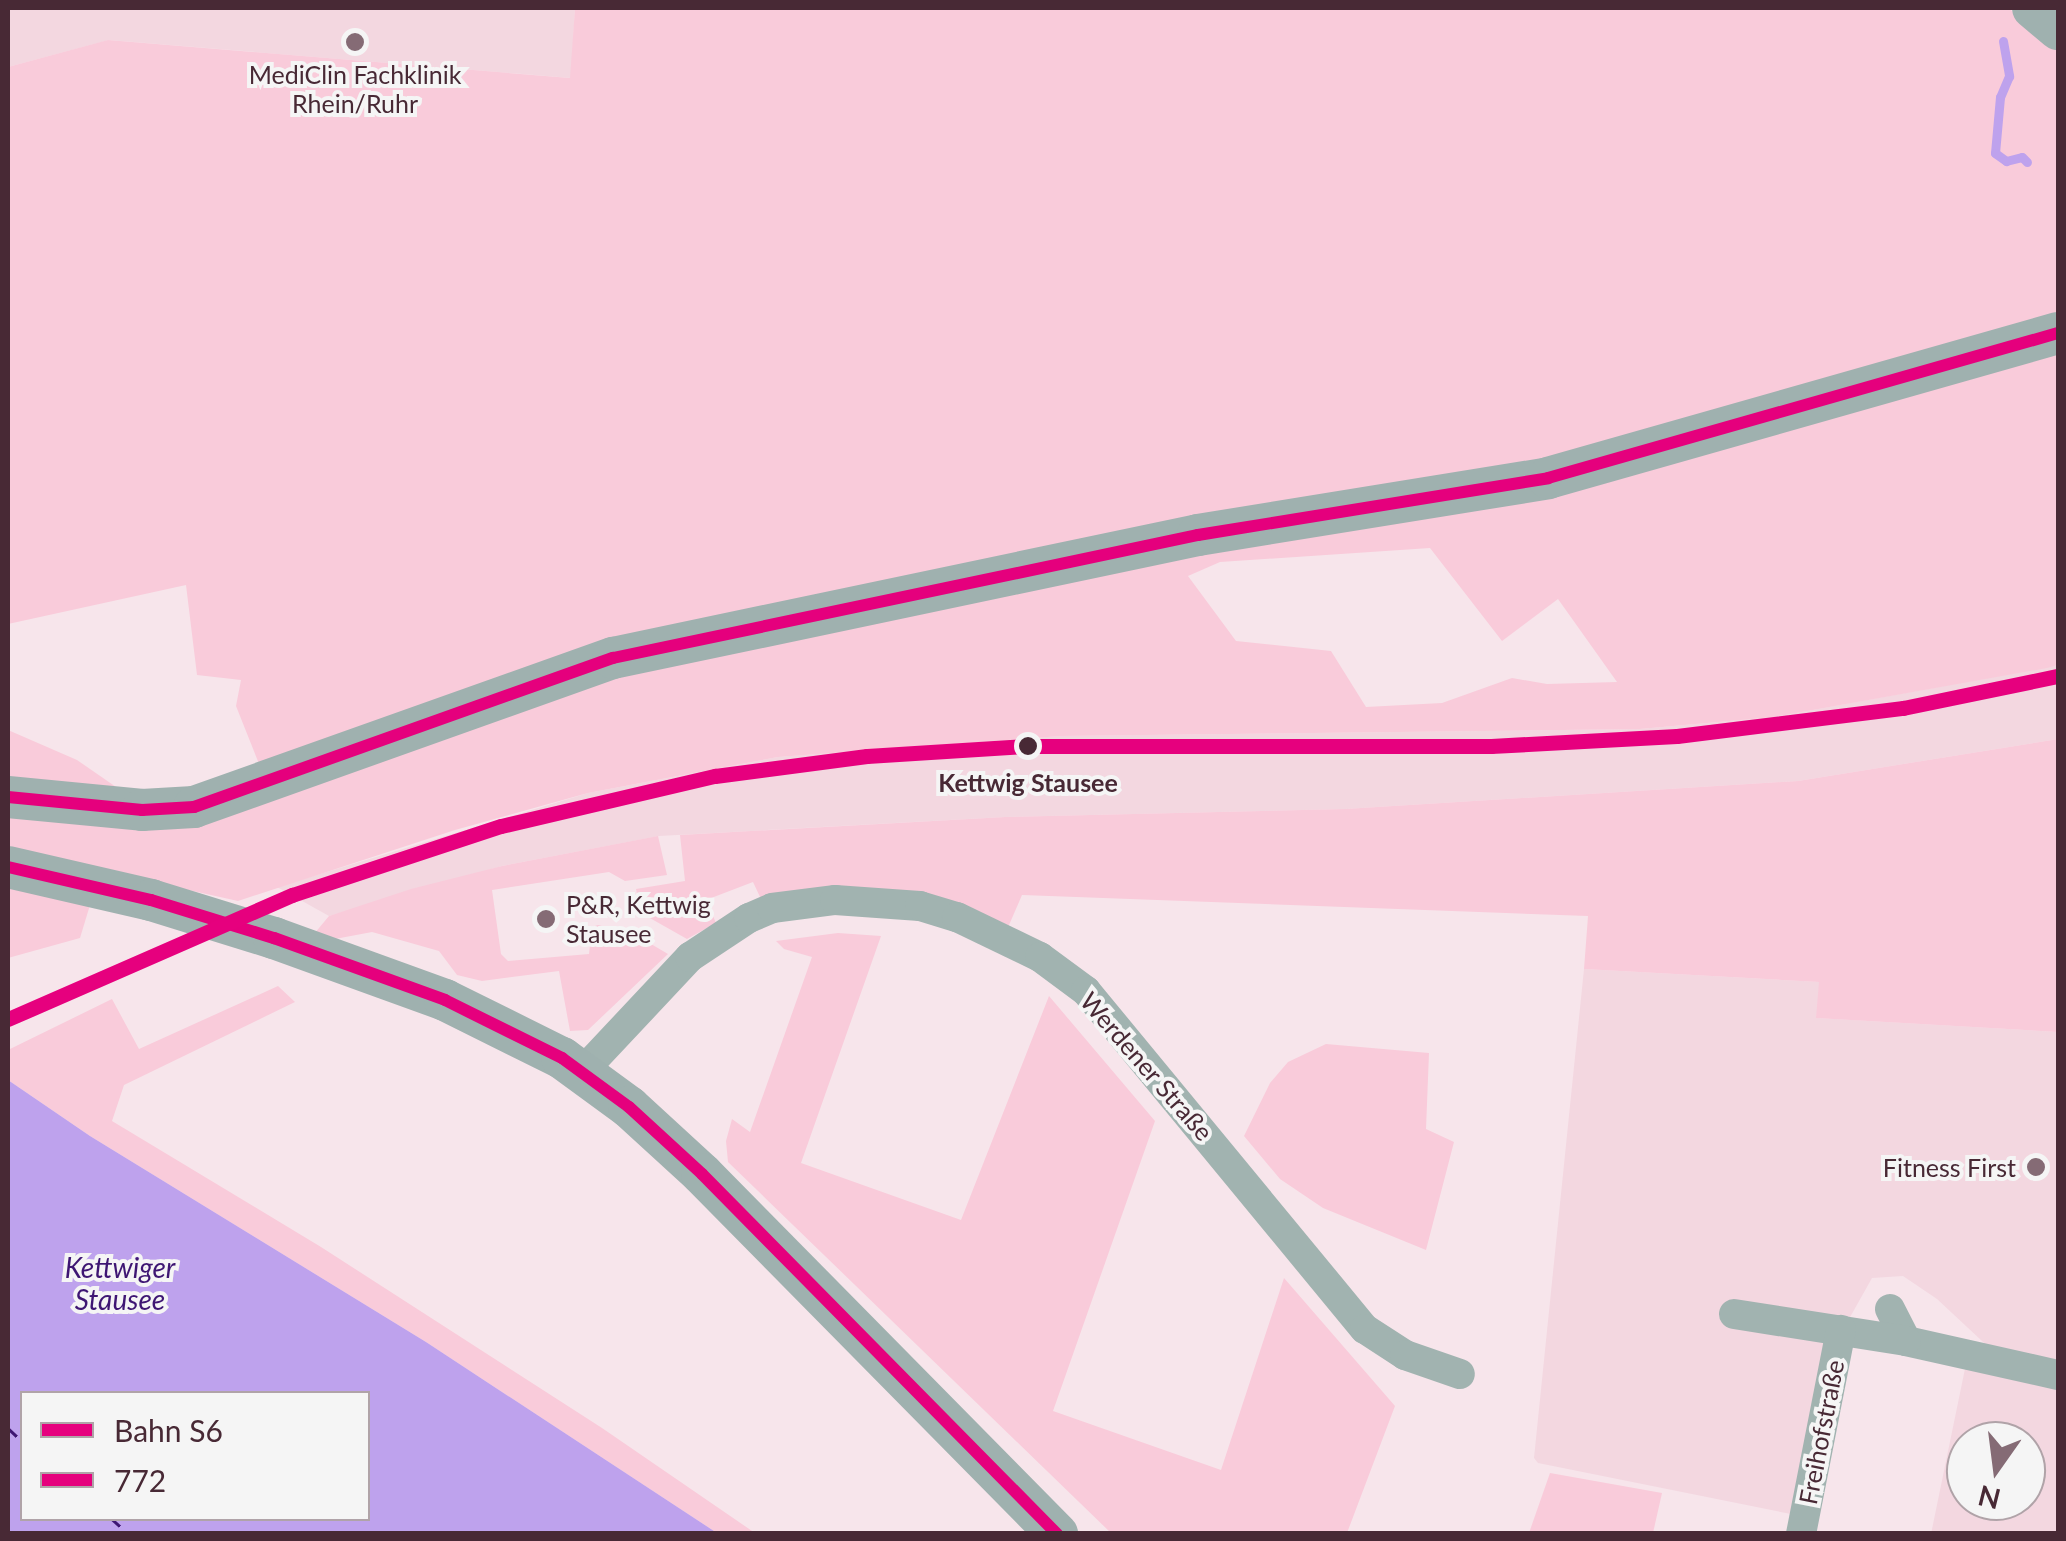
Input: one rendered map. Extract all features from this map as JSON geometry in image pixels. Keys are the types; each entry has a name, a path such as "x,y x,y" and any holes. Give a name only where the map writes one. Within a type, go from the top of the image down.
{"main road":[{"path":"2032,8 2058,29"},
{"path":"8,798 142,810 194,807 613,658 1198,535 1548,478 2058,333"},
{"path":"8,867 207,915 345,963 445,1000 532,1041 582,1072 629,1106 702,1174 1057,1534"}],"street":[{"name":"Werdener Straße","path":"582,1072 690,957 748,918 772,908 836,900 920,906 957,917 1040,958 1086,991 1365,1330 1405,1355 1460,1374"},
{"path":"1890,1309 1906,1341"},
{"path":"1734,1314 1906,1341 2058,1375"},
{"name":"Freihofstraße","path":"1801,1534 1841,1330"}],"shaded area":[{"name":"MediClin Fachklinik Rhein/Ruhr","path":"8,8 575,8 571,78 109,40 8,67"},
{"path":"575,8 2008,8 2058,44 2058,316 1664,438 820,601 263,774 236,706 241,680 197,675 186,585 8,624 8,67 108,40 570,78"},
{"path":"2058,345 2058,665 2047,668 1774,717 1640,729 1061,736 778,757 588,793 455,830 238,901 8,850 8,808 166,819 613,667","holes":["1430,548 1502,641 1558,599 1617,682 1547,684 1512,678 1442,703 1366,707 1331,651 1236,641 1188,576 1220,562"]},
{"path":"2058,665 2058,739 1798,781 1345,809 1005,817 659,836 502,866 329,916 277,887 588,793 778,757 1061,736 1640,729 1774,717"},
{"path":"8,730 77,760 132,798 8,787"},
{"path":"2058,739 2058,1032 1816,1018 1819,982 1584,969 1588,916 1022,895 1006,932 761,899 753,882 706,900 716,923 687,939 641,913 636,889 685,881 680,835 1005,817 1345,809 1798,781"},
{"path":"658,836 667,875 625,881 609,872 492,890 501,954 508,961 589,954 592,927 598,925 634,934 668,954 588,1030 570,1031 559,971 482,981 457,975 439,951 372,932 335,939 314,934 329,916 411,889 502,866"},
{"path":"8,887 90,905 80,938 8,958"},
{"path":"838,933 881,936 801,1163 961,1220 1049,996 1155,1121 1053,1411 1221,1470 1284,1278 1395,1406 1347,1533 1111,1533 728,1162 726,1141 732,1119 750,1132 812,957 784,949 776,941"},
{"path":"1584,969 1820,982 1817,1018 2058,1032 2058,1369 1997,1355 1937,1299 1903,1276 1872,1278 1849,1319 1791,1514 1538,1463 1534,1458"},
{"path":"278,986 295,1002 124,1085 112,1121 321,1247 602,1428 755,1533 717,1533 426,1342 90,1136 8,1080 8,1050 112,999 139,1049"},
{"path":"1326,1044 1429,1053 1426,1129 1454,1142 1426,1250 1323,1208 1280,1179 1244,1136 1270,1083 1288,1062"},
{"path":"1967,1359 2058,1380 2058,1533 1931,1534 1946,1461 1946,1521 2046,1521 2046,1421 1954,1421"},
{"path":"1550,1473 1662,1493 1653,1533 1529,1533"}],"water":[{"name":"Kettwiger Stausee","path":"8,1080 90,1136 426,1342 717,1533 8,1533"}],"waterway":[{"path":"2003,41 2009,76 2000,97 1995,153 2006,161 2022,157 2027,162"}],"ferry route":[{"path":"8,1428 20,1439"},
{"path":"114,1521 129,1534"}],"rail line":[{"name":"S6","path":"8,1019 292,895 501,826 715,776 867,756 1024,746 1491,746 1677,736 1903,708 2058,676"}],"transit line":[{"name":"772","path":"8,797 142,810 194,807 613,658 1198,535 1548,478 2058,333"},
{"name":"772","path":"8,867 151,900 274,938 445,1000 562,1058 629,1107 702,1174 1057,1534"}],"place":[{"name":"MediClin Fachklinik Rhein/Ruhr","path":"355,42"},
{"name":"Kettwig Stausee","path":"1028,746"},
{"name":"P&R, Kettwig Stausee","path":"546,919"},
{"name":"Fitness First","path":"2036,1167"}]}
